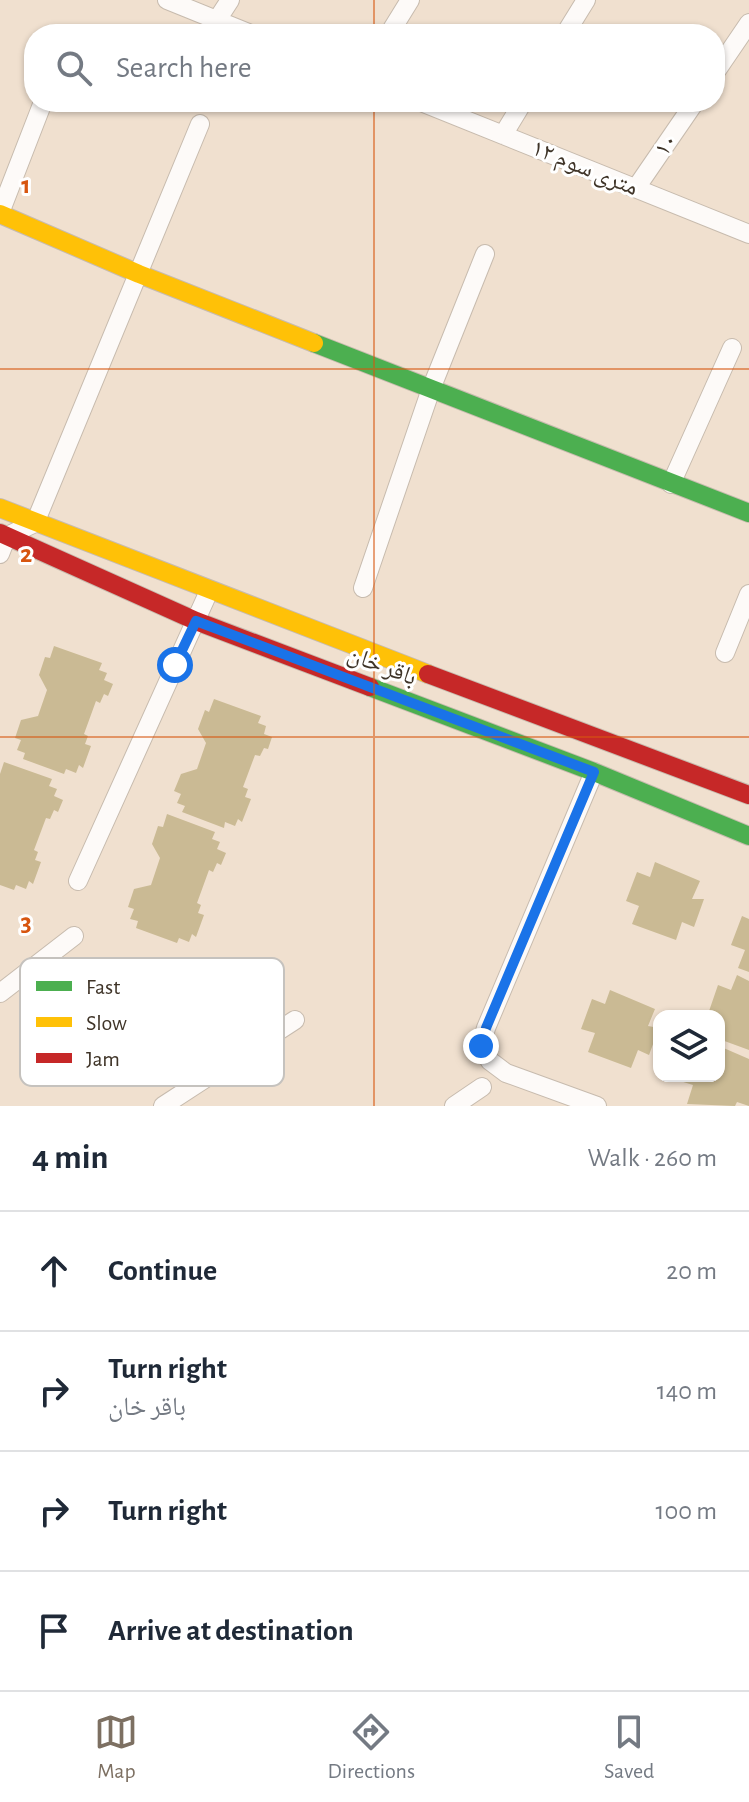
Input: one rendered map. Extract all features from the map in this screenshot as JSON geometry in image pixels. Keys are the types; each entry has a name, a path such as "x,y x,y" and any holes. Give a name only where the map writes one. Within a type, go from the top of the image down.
{"main road":[{"path":"0,213 139,274 749,513"},
{"name":"باقر خان","path":"0,508 209,591 749,795"},
{"name":"باقر خان","path":"3,534 196,621 594,772 749,836"}],"street":[{"path":"167,0 227,24"},
{"path":"217,20 230,0"},
{"path":"395,24 410,0"},
{"path":"571,24 586,0"},
{"path":"725,58 749,23"},
{"path":"0,213 39,112"},
{"name":"۱۲ متری سوم","path":"446,112 749,234"},
{"path":"503,135 517,112"},
{"name":"۱۰","path":"636,188 688,112"},
{"path":"0,554 3,534 35,523 200,124"},
{"path":"363,588 431,389 485,254"},
{"path":"671,484 732,348"},
{"path":"78,881 209,591"},
{"path":"725,653 749,594"},
{"path":"594,772 481,1046 490,1061 506,1073 597,1106"},
{"path":"45,958 74,936"},
{"path":"0,993 20,978"},
{"path":"284,1027 295,1020"},
{"path":"163,1106 194,1086"},
{"path":"454,1106 482,1087"}],"building":[{"path":"54,646 102,663 99,670 107,673 104,680 113,684 108,696 104,694 100,703 96,701 84,734 88,736 85,744 91,746 83,768 79,765 76,773 66,769 64,774 23,759 25,753 17,750 21,740 15,738 21,720 38,716 47,690 39,675 45,657 50,658"},
{"path":"214,699 261,716 258,723 266,726 264,734 272,737 268,749 264,748 260,756 255,755 243,787 248,789 245,797 251,799 242,822 238,819 235,826 225,822 224,828 182,812 185,806 177,803 181,794 174,791 181,774 197,769 206,743 198,729 205,710 209,712"},
{"path":"4,762 52,779 49,786 57,789 54,796 63,800 58,812 54,810 50,819 46,818 34,850 38,852 35,860 41,862 33,884 29,881 26,889 16,885 14,890 0,885 0,774"},
{"path":"167,814 215,832 212,839 220,842 217,849 226,853 221,865 217,863 213,872 209,870 197,903 201,905 198,913 204,915 196,937 192,934 189,942 179,938 177,943 136,928 138,921 130,919 134,909 128,907 134,889 151,885 160,858 152,844 158,826 163,827"},
{"path":"655,862 700,881 692,899 704,899 694,927 682,922 676,940 632,924 639,906 626,901 637,872 650,877"},
{"path":"742,916 749,919 749,972 738,968 745,950 731,945"},
{"path":"737,975 749,981 749,1050 725,1041 725,1010 709,1010 718,985 731,990"},
{"path":"610,990 655,1009 648,1026 653,1027 653,1044 649,1055 638,1050 631,1068 588,1052 595,1033 581,1029 592,999 605,1004"},
{"path":"725,1049 749,1059 749,1106 737,1102 735,1106 687,1104 693,1085 683,1082 725,1082"}],"traffic: fast":[{"path":"314,343 749,513"},
{"path":"370,687 594,772 749,836"}],"traffic: slow":[{"path":"0,214 139,274 314,343"},
{"path":"0,508 428,674"}],"traffic: jam":[{"path":"0,533 196,621 370,687"},
{"path":"428,674 749,795"}],"route":[{"path":"175,665 196,621 594,772 481,1046"}]}
